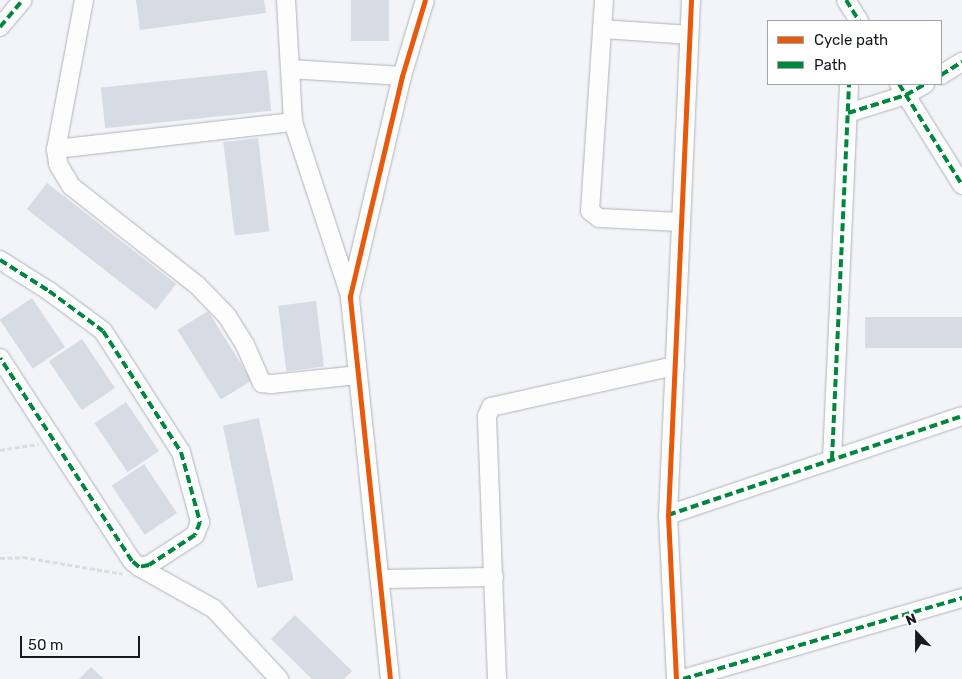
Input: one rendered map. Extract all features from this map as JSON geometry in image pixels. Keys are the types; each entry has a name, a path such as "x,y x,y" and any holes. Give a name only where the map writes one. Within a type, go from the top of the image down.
{"street":[{"path":"0,27 23,0"},
{"path":"84,0 56,149 58,164 71,186 197,285 227,316 245,345 262,382 271,384 358,375"},
{"path":"286,0 293,122 350,296 390,679"},
{"path":"350,296 402,76 425,0"},
{"path":"604,0 590,210 599,218 681,222"},
{"path":"676,679 668,515 691,0"},
{"path":"602,29 689,35"},
{"path":"942,74 962,62"},
{"path":"290,68 402,76"},
{"path":"832,460 849,85"},
{"path":"848,113 902,89 920,85"},
{"path":"902,89 962,185"},
{"path":"56,149 293,122"},
{"path":"0,260 49,291 103,331 181,452 200,522 199,530 149,565 139,567"},
{"path":"0,358 139,567 214,609 279,679"},
{"path":"497,679 487,416 491,407 675,366"},
{"path":"668,515 962,416"},
{"path":"380,579 494,577"},
{"path":"683,679 962,598"}],"path":[{"path":"0,450 53,439"},
{"path":"0,558 23,557 130,576 139,567"}],"building":[{"path":"136,0 264,0 266,13 140,30"},
{"path":"351,0 389,0 389,41 351,41"},
{"path":"267,70 271,111 105,128 101,87"},
{"path":"258,138 269,231 235,236 223,142"},
{"path":"47,183 176,284 156,310 27,209"},
{"path":"32,298 65,347 33,369 0,320"},
{"path":"316,301 324,367 286,371 278,306"},
{"path":"208,311 251,381 221,400 177,330"},
{"path":"865,317 962,317 962,348 865,348"},
{"path":"82,339 115,388 82,410 49,361"},
{"path":"126,402 159,451 127,472 94,423"},
{"path":"259,418 294,580 257,588 223,426"},
{"path":"144,464 177,513 145,535 112,486"},
{"path":"295,615 352,671 344,679 312,679 271,639"},
{"path":"91,667 104,679 79,679"}],"marked path":[{"path":"0,27 23,0"},
{"path":"846,0 858,20"},
{"path":"942,74 962,62"},
{"path":"832,459 849,85"},
{"path":"900,85 962,185"},
{"path":"848,113 906,95 923,85"},
{"path":"0,260 49,291 103,331 181,452 200,522 195,535 149,565 139,567 132,561 0,358"},
{"path":"668,515 962,416"},
{"path":"683,679 962,598"}],"cycle path":[{"path":"390,679 350,296 402,76 425,0"},
{"path":"676,679 668,515 691,0"}]}
